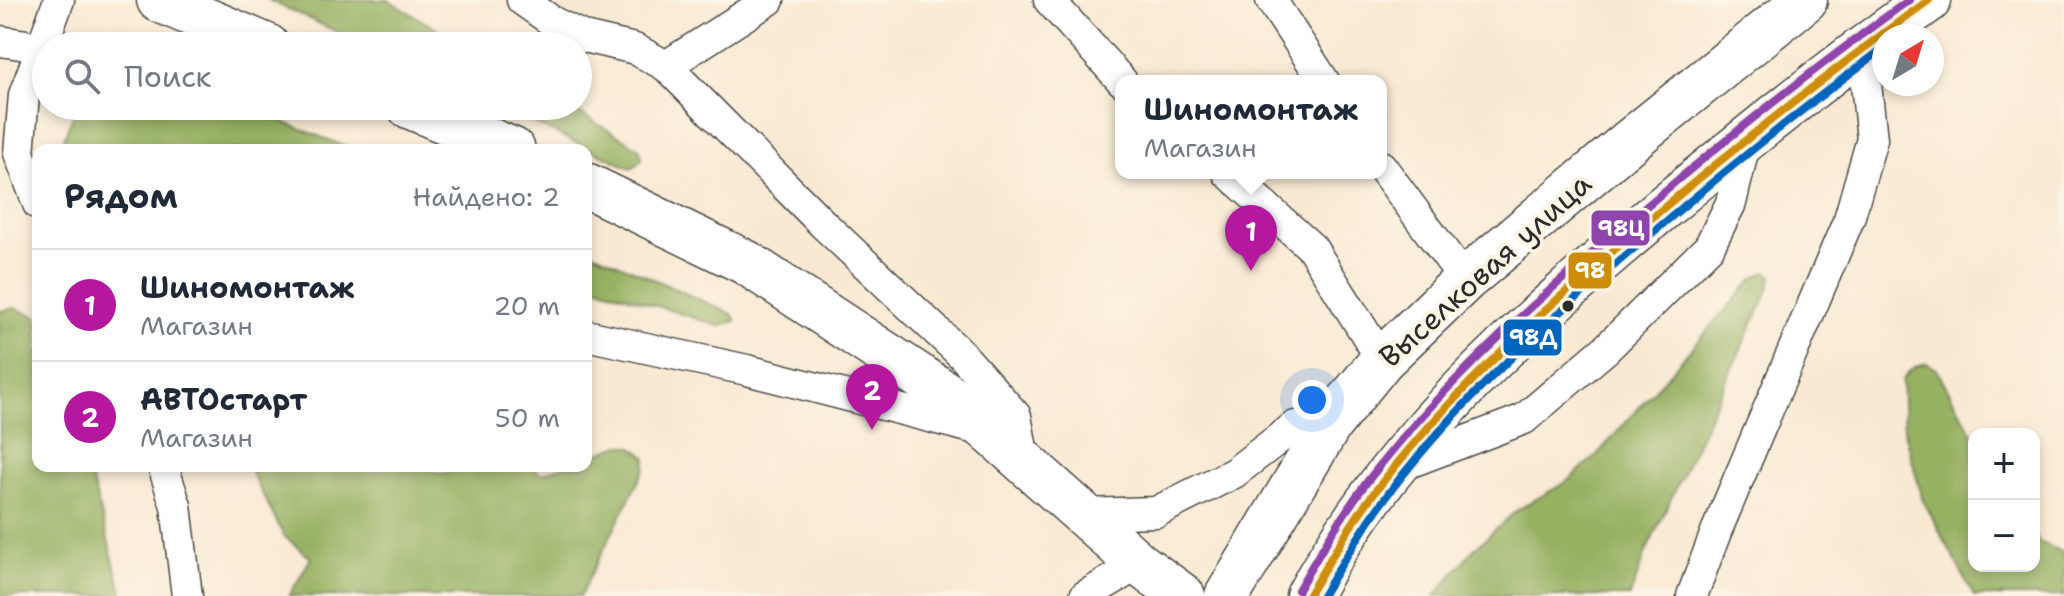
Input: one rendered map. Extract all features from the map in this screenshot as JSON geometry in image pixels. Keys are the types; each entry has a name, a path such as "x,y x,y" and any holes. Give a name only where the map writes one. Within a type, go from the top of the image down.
{"main road":[{"path":"159,0 234,32"},
{"name":"Выселковая улица","path":"1227,596 1330,424 1382,360 1465,280 1630,141 1805,0"},
{"path":"1308,596 1322,569 1389,470 1469,380 1610,252 1746,139 1862,47 1929,0"},
{"path":"442,120 499,144"},
{"path":"592,188 747,263 951,397 1139,564 1183,596"}],"lane":[{"path":"46,32 59,0"},
{"path":"522,0 574,32"},
{"path":"666,66 769,0"},
{"path":"1049,0 1117,75"},
{"path":"1271,0 1320,75"},
{"path":"592,39 635,49 666,66 822,223 962,355 1016,416 1009,447 747,370 592,336"},
{"path":"0,41 32,46"},
{"path":"1692,596 1716,532 1849,219 1872,139 1862,47"},
{"path":"32,71 24,95 19,153 32,188"},
{"path":"1389,470 1524,419 1606,349 1709,247 1731,203 1746,139"},
{"path":"1387,174 1465,280"},
{"path":"1235,179 1312,248 1382,360"},
{"path":"1082,514 1156,512 1234,473 1295,426 1330,424"},
{"path":"165,472 176,506 187,596"},
{"path":"1085,596 1139,564"}],"green space":[{"path":"268,0 388,0 442,32 338,32"},
{"path":"71,120 278,120 339,144 61,144"},
{"path":"527,120 591,120 639,148 642,159 633,168 628,167 592,150 592,144 579,144"},
{"path":"592,252 732,314 736,321 719,326 592,285"},
{"path":"1766,272 1772,276 1769,289 1646,552 1630,596 1435,596 1472,551 1517,510 1566,482 1596,456 1754,278"},
{"path":"14,308 32,315 32,472 90,472 123,596 0,596 0,311"},
{"path":"1927,363 1937,370 1970,428 1968,572 2040,572 2040,542 2064,553 2064,596 1974,596 1922,498 1904,429 1902,380 1919,365"},
{"path":"620,445 633,447 646,457 645,468 580,596 289,596 311,558 284,536 251,472 592,472 592,456"}],"transit line":[{"name":"98Ц","path":"1298,590 1370,478 1432,405 1499,337 1707,156 1909,0"},
{"name":"98","path":"1308,596 1381,484 1442,413 1507,346 1577,282 1717,164 1821,80 1929,0"},
{"name":"98Д","path":"1322,596 1388,494 1448,423 1512,356 1708,186 1872,57"}],"place":[{"name":"Шиномонтаж","path":"1251,271"},
{"name":"АВТОстарт","path":"872,430"}]}
